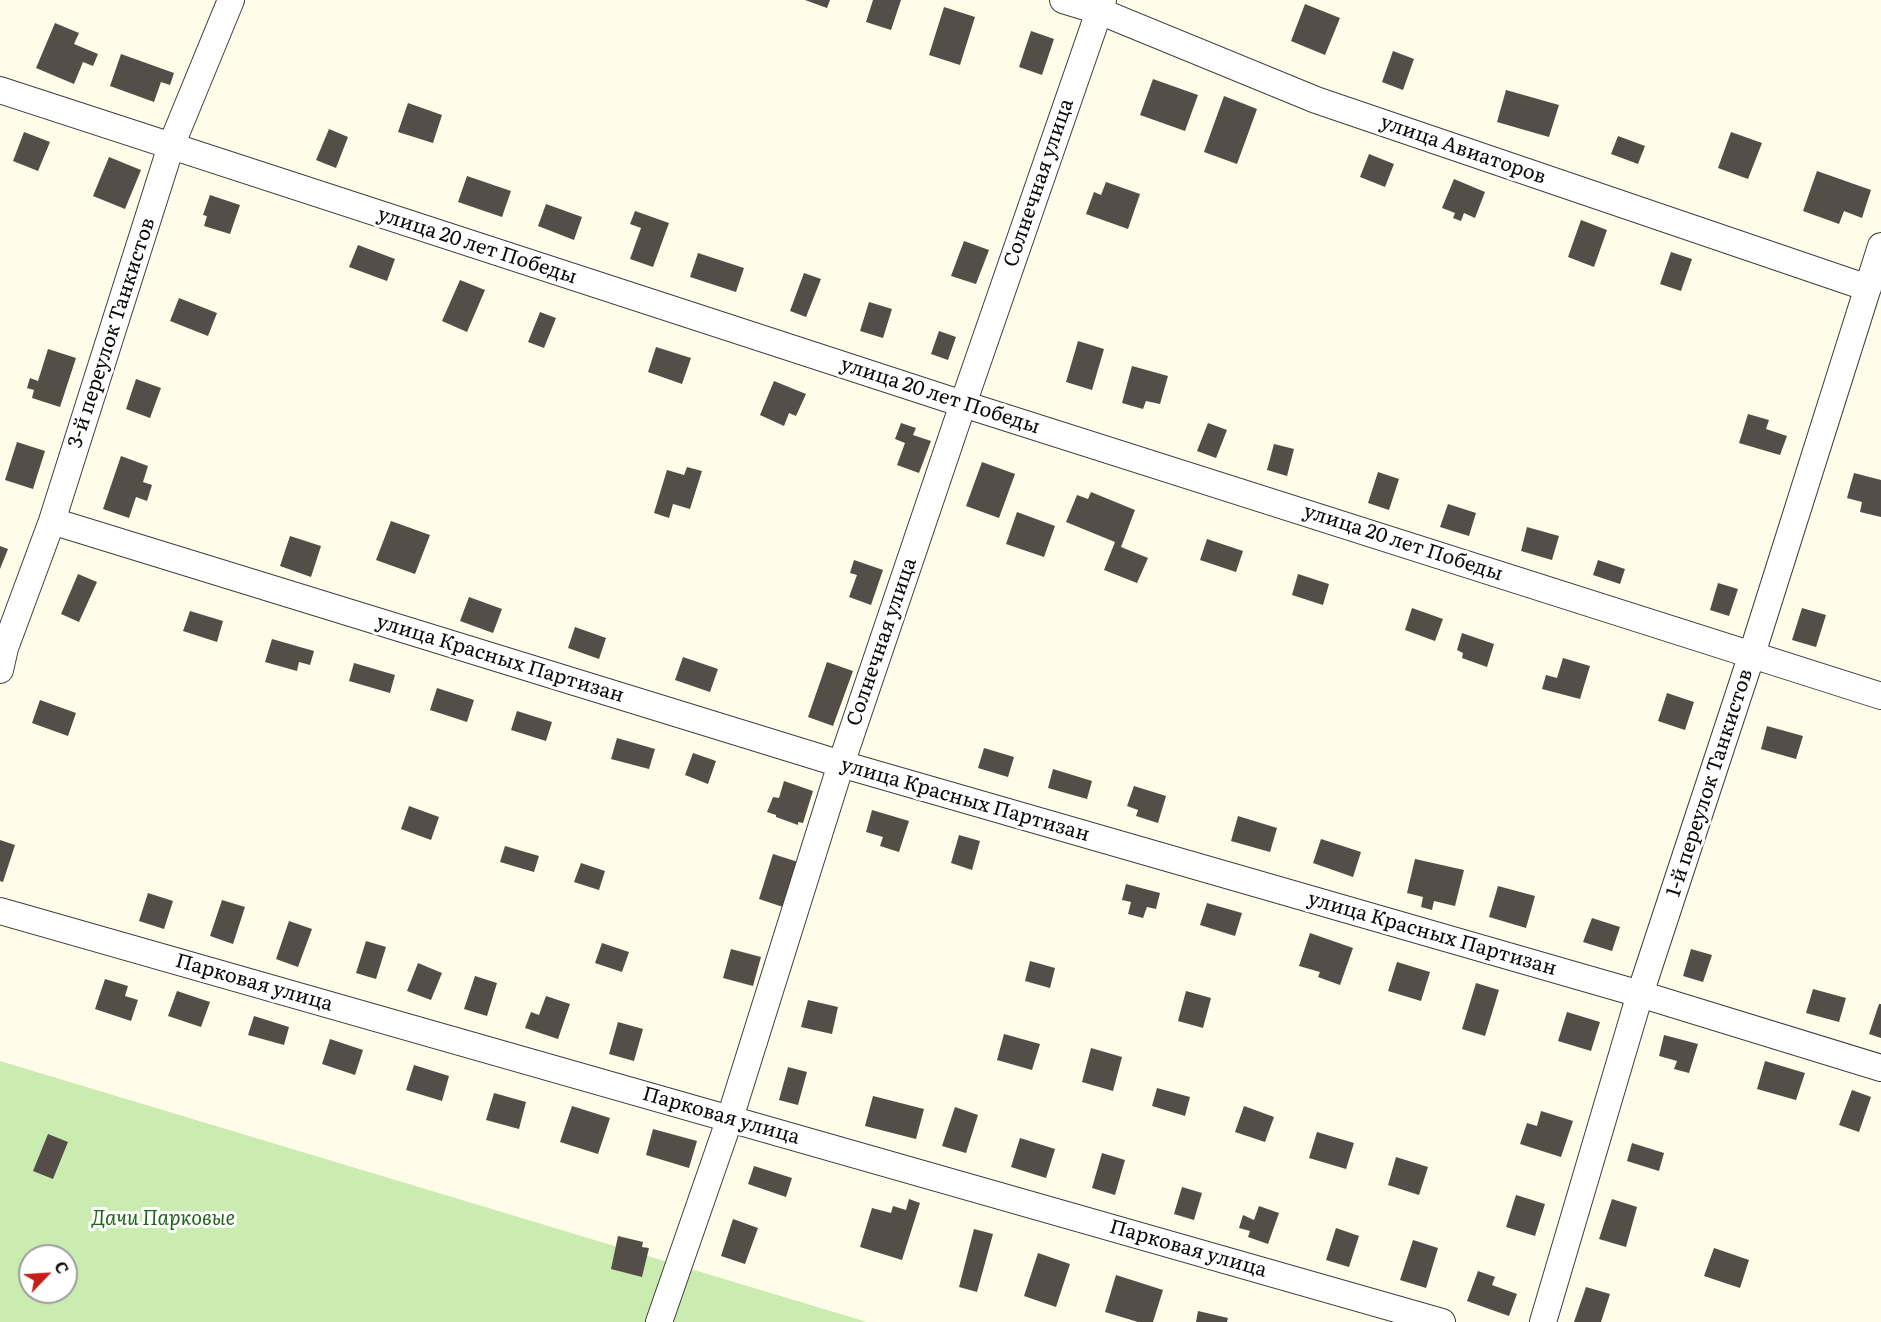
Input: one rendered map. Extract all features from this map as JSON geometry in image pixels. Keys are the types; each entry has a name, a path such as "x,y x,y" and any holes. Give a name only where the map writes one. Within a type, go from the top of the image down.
{"street":[{"name":"3-й переулок Танкистов","path":"2,654 52,521 171,146 231,0"},
{"name":"улица Авиаторов","path":"1063,0 1101,6 1316,100 1868,288"},
{"name":"Солнечная улица","path":"659,1322 730,1118 841,764 1101,6"},
{"name":"улица 20 лет Победы","path":"0,90 963,404 1881,696"},
{"name":"1-й переулок Танкистов","path":"1543,1322 1641,994 1752,654 1881,246"},
{"name":"улица Красных Партизан","path":"52,521 841,764 1641,994 1881,1068"},
{"name":"Парковая улица","path":"0,911 1442,1322"}],"green space":[{"name":"Дачи Парковые","path":"0,1061 867,1322 0,1322"}],"building":[{"path":"805,0 830,0 827,8"},
{"path":"873,0 901,0 891,30 866,22"},
{"path":"1305,4 1340,18 1325,55 1291,41"},
{"path":"944,7 975,17 960,65 929,55"},
{"path":"55,23 79,33 74,44 98,54 93,66 83,62 74,84 36,68"},
{"path":"1031,31 1054,39 1042,75 1019,67"},
{"path":"1393,51 1414,59 1403,90 1382,82"},
{"path":"121,54 174,73 170,85 161,82 154,102 110,86"},
{"path":"1153,79 1198,95 1185,131 1140,115"},
{"path":"1506,90 1559,105 1549,137 1497,122"},
{"path":"1224,96 1257,109 1237,164 1204,152"},
{"path":"408,103 442,115 433,143 398,132"},
{"path":"329,129 348,137 336,168 316,160"},
{"path":"24,132 50,142 38,171 13,161"},
{"path":"1731,132 1762,143 1748,179 1718,168"},
{"path":"1618,136 1645,146 1638,164 1611,154"},
{"path":"1369,154 1394,164 1385,187 1360,177"},
{"path":"109,157 141,170 125,209 93,196"},
{"path":"1817,171 1871,190 1862,218 1844,211 1839,224 1803,211"},
{"path":"467,176 511,191 502,217 458,202"},
{"path":"1454,179 1485,192 1475,218 1464,213 1461,221 1453,218 1455,213 1442,208"},
{"path":"1106,182 1140,194 1128,229 1086,214 1094,192 1101,195"},
{"path":"210,195 240,205 230,234 204,226 207,216 203,215"},
{"path":"546,204 582,217 574,240 538,226"},
{"path":"635,211 669,223 653,267 630,259 641,228 630,224"},
{"path":"1581,220 1607,230 1594,267 1568,257"},
{"path":"964,241 989,250 976,284 951,276"},
{"path":"358,245 395,259 387,281 349,267"},
{"path":"1671,252 1692,259 1681,291 1660,284"},
{"path":"698,253 744,268 736,292 690,277"},
{"path":"804,273 821,279 806,317 790,311"},
{"path":"460,280 485,290 467,332 442,321"},
{"path":"179,298 217,313 208,336 170,321"},
{"path":"869,302 892,309 883,338 860,331"},
{"path":"540,312 556,318 544,348 528,342"},
{"path":"939,331 956,337 948,360 931,354"},
{"path":"1078,341 1104,349 1092,390 1066,382"},
{"path":"656,347 691,358 682,384 648,372"},
{"path":"48,349 76,358 60,407 32,398 34,390 27,388 30,378 38,381"},
{"path":"1132,366 1168,376 1160,404 1146,401 1143,409 1122,403"},
{"path":"136,379 161,388 150,418 126,409"},
{"path":"774,381 806,394 796,416 789,413 784,426 760,415"},
{"path":"1748,414 1769,420 1766,429 1787,436 1780,455 1739,443"},
{"path":"901,423 916,428 913,435 931,441 919,473 897,465 905,443 895,439"},
{"path":"1208,423 1227,430 1216,458 1197,451"},
{"path":"17,442 45,451 33,489 5,480"},
{"path":"1274,444 1294,449 1287,476 1267,470"},
{"path":"121,456 148,466 143,482 152,485 147,501 136,497 129,518 103,509"},
{"path":"982,462 1015,474 999,518 966,506"},
{"path":"687,467 702,471 690,509 673,504 669,518 654,513 667,470 684,475"},
{"path":"1378,472 1399,479 1389,510 1368,503"},
{"path":"1854,473 1881,480 1881,517 1860,512 1862,502 1847,498"},
{"path":"1091,492 1135,510 1121,547 1148,558 1137,583 1104,570 1115,542 1066,522 1077,495 1088,499"},
{"path":"1448,504 1476,513 1469,536 1440,527"},
{"path":"1017,512 1055,526 1044,557 1006,544"},
{"path":"391,521 430,535 415,574 376,560"},
{"path":"1527,527 1559,536 1552,560 1521,551"},
{"path":"290,536 321,546 311,577 280,566"},
{"path":"1207,539 1243,551 1236,572 1200,560"},
{"path":"0,546 8,549 0,569"},
{"path":"854,560 883,570 871,605 849,597 857,575 850,573"},
{"path":"1598,560 1625,569 1620,584 1593,575"},
{"path":"78,574 97,582 79,622 61,614"},
{"path":"1298,574 1329,584 1323,605 1292,595"},
{"path":"1718,583 1738,589 1729,616 1710,610"},
{"path":"469,597 502,609 493,633 460,621"},
{"path":"1412,608 1443,619 1435,641 1405,630"},
{"path":"1802,608 1826,615 1816,647 1792,640"},
{"path":"190,611 223,621 217,642 183,631"},
{"path":"575,627 606,638 599,659 568,648"},
{"path":"1462,633 1494,644 1487,667 1462,658 1463,653 1457,650"},
{"path":"272,639 314,651 310,665 299,662 297,671 265,662"},
{"path":"683,657 718,669 710,692 675,680"},
{"path":"1563,658 1590,666 1580,699 1542,689 1546,675 1557,678"},
{"path":"827,662 853,671 833,726 808,717"},
{"path":"354,663 395,675 390,693 349,681"},
{"path":"437,688 474,700 467,722 430,710"},
{"path":"1667,693 1694,702 1685,730 1658,721"},
{"path":"40,700 76,713 68,736 32,723"},
{"path":"517,711 552,722 546,741 511,730"},
{"path":"1767,726 1803,736 1796,759 1761,749"},
{"path":"617,738 655,749 649,769 611,759"},
{"path":"984,748 1014,757 1008,777 978,768"},
{"path":"693,753 716,761 708,784 685,775"},
{"path":"1053,769 1092,781 1087,799 1048,788"},
{"path":"784,781 813,791 803,823 798,822 798,825 767,812 773,797 779,798"},
{"path":"1134,786 1166,796 1158,823 1136,816 1138,810 1127,806"},
{"path":"409,806 439,817 431,840 401,829"},
{"path":"872,810 909,821 899,852 880,846 883,837 866,832"},
{"path":"1238,816 1277,828 1270,852 1231,841"},
{"path":"959,835 980,841 972,870 951,863"},
{"path":"1321,839 1361,852 1353,877 1313,863"},
{"path":"0,840 15,845 3,882 0,881"},
{"path":"505,846 539,856 534,872 500,862"},
{"path":"773,854 798,862 783,907 759,899"},
{"path":"1415,859 1464,870 1455,906 1434,901 1432,910 1421,907 1423,897 1407,893"},
{"path":"581,863 605,871 599,890 574,882"},
{"path":"1126,884 1160,893 1156,909 1147,907 1143,918 1128,914 1131,902 1122,900"},
{"path":"1498,886 1535,896 1526,928 1489,917"},
{"path":"148,893 173,901 164,929 139,921"},
{"path":"222,900 245,907 233,944 210,936"},
{"path":"1207,903 1242,913 1235,936 1200,925"},
{"path":"1592,918 1620,927 1612,951 1583,942"},
{"path":"289,921 312,929 298,967 276,959"},
{"path":"1310,933 1353,948 1340,985 1318,977 1320,972 1299,966"},
{"path":"366,941 386,947 376,979 356,973"},
{"path":"602,943 629,952 622,972 595,963"},
{"path":"731,949 761,957 753,986 723,978"},
{"path":"1691,949 1712,955 1703,982 1683,976"},
{"path":"1030,961 1055,968 1050,988 1025,981"},
{"path":"1397,962 1430,972 1421,1001 1388,991"},
{"path":"418,963 442,973 431,1000 407,991"},
{"path":"475,976 497,983 487,1016 464,1009"},
{"path":"105,979 128,986 125,996 138,1000 131,1021 95,1009"},
{"path":"1476,983 1499,990 1485,1036 1462,1029"},
{"path":"1813,989 1846,998 1839,1022 1806,1013"},
{"path":"177,991 210,1002 201,1027 168,1016"},
{"path":"1186,991 1211,998 1203,1028 1178,1021"},
{"path":"546,996 570,1004 558,1039 525,1028 531,1012 539,1015"},
{"path":"808,1000 838,1007 832,1034 801,1027"},
{"path":"1879,1004 1881,1004 1881,1038 1869,1034"},
{"path":"1567,1012 1600,1022 1591,1051 1558,1041"},
{"path":"254,1016 289,1027 284,1045 248,1035"},
{"path":"618,1022 643,1029 634,1061 609,1054"},
{"path":"1004,1034 1040,1044 1032,1070 997,1060"},
{"path":"1664,1035 1698,1044 1689,1073 1674,1069 1677,1061 1659,1056"},
{"path":"330,1039 363,1050 355,1075 322,1064"},
{"path":"1091,1048 1122,1057 1113,1091 1082,1082"},
{"path":"1765,1061 1805,1073 1796,1100 1757,1089"},
{"path":"414,1065 449,1076 442,1101 406,1090"},
{"path":"788,1067 807,1072 798,1105 779,1100"},
{"path":"1157,1088 1190,1097 1185,1116 1152,1106"},
{"path":"1852,1090 1871,1097 1859,1132 1839,1125"},
{"path":"494,1093 526,1102 519,1129 486,1120"},
{"path":"873,1096 924,1109 916,1139 865,1126"},
{"path":"572,1106 610,1118 598,1154 560,1142"},
{"path":"1244,1106 1274,1117 1265,1142 1235,1132"},
{"path":"955,1107 978,1115 966,1153 942,1146"},
{"path":"1541,1111 1573,1121 1561,1157 1520,1144 1527,1123 1537,1126"},
{"path":"653,1129 697,1141 689,1168 646,1155"},
{"path":"1317,1132 1354,1143 1346,1169 1309,1158"},
{"path":"48,1134 68,1142 53,1179 33,1171"},
{"path":"1020,1138 1055,1149 1046,1178 1011,1167"},
{"path":"1632,1143 1664,1153 1659,1171 1627,1161"},
{"path":"1102,1153 1125,1160 1115,1195 1092,1188"},
{"path":"1396,1157 1428,1167 1419,1195 1388,1185"},
{"path":"754,1166 792,1178 786,1197 748,1184"},
{"path":"1182,1187 1202,1193 1194,1220 1174,1214"},
{"path":"1516,1195 1545,1204 1535,1236 1506,1227"},
{"path":"909,1199 920,1203 902,1260 860,1247 872,1208 891,1213 893,1206 906,1210"},
{"path":"1612,1199 1637,1207 1626,1247 1599,1239"},
{"path":"1259,1206 1279,1213 1268,1244 1248,1237 1250,1231 1239,1228 1243,1215 1254,1220"},
{"path":"733,1219 758,1228 745,1264 721,1256"},
{"path":"1336,1228 1359,1236 1349,1267 1326,1260"},
{"path":"974,1229 993,1234 977,1292 959,1287"},
{"path":"618,1236 643,1242 642,1247 649,1248 642,1277 611,1269"},
{"path":"1413,1240 1438,1248 1426,1288 1400,1280"},
{"path":"1714,1248 1749,1260 1740,1288 1704,1276"},
{"path":"1038,1253 1070,1264 1056,1307 1024,1296"},
{"path":"1478,1271 1495,1277 1492,1285 1517,1294 1509,1316 1467,1301"},
{"path":"1116,1275 1163,1290 1153,1322 1138,1322 1105,1312"},
{"path":"1586,1287 1610,1294 1601,1322 1574,1322"},
{"path":"1198,1311 1228,1318 1227,1322 1196,1322"}]}
